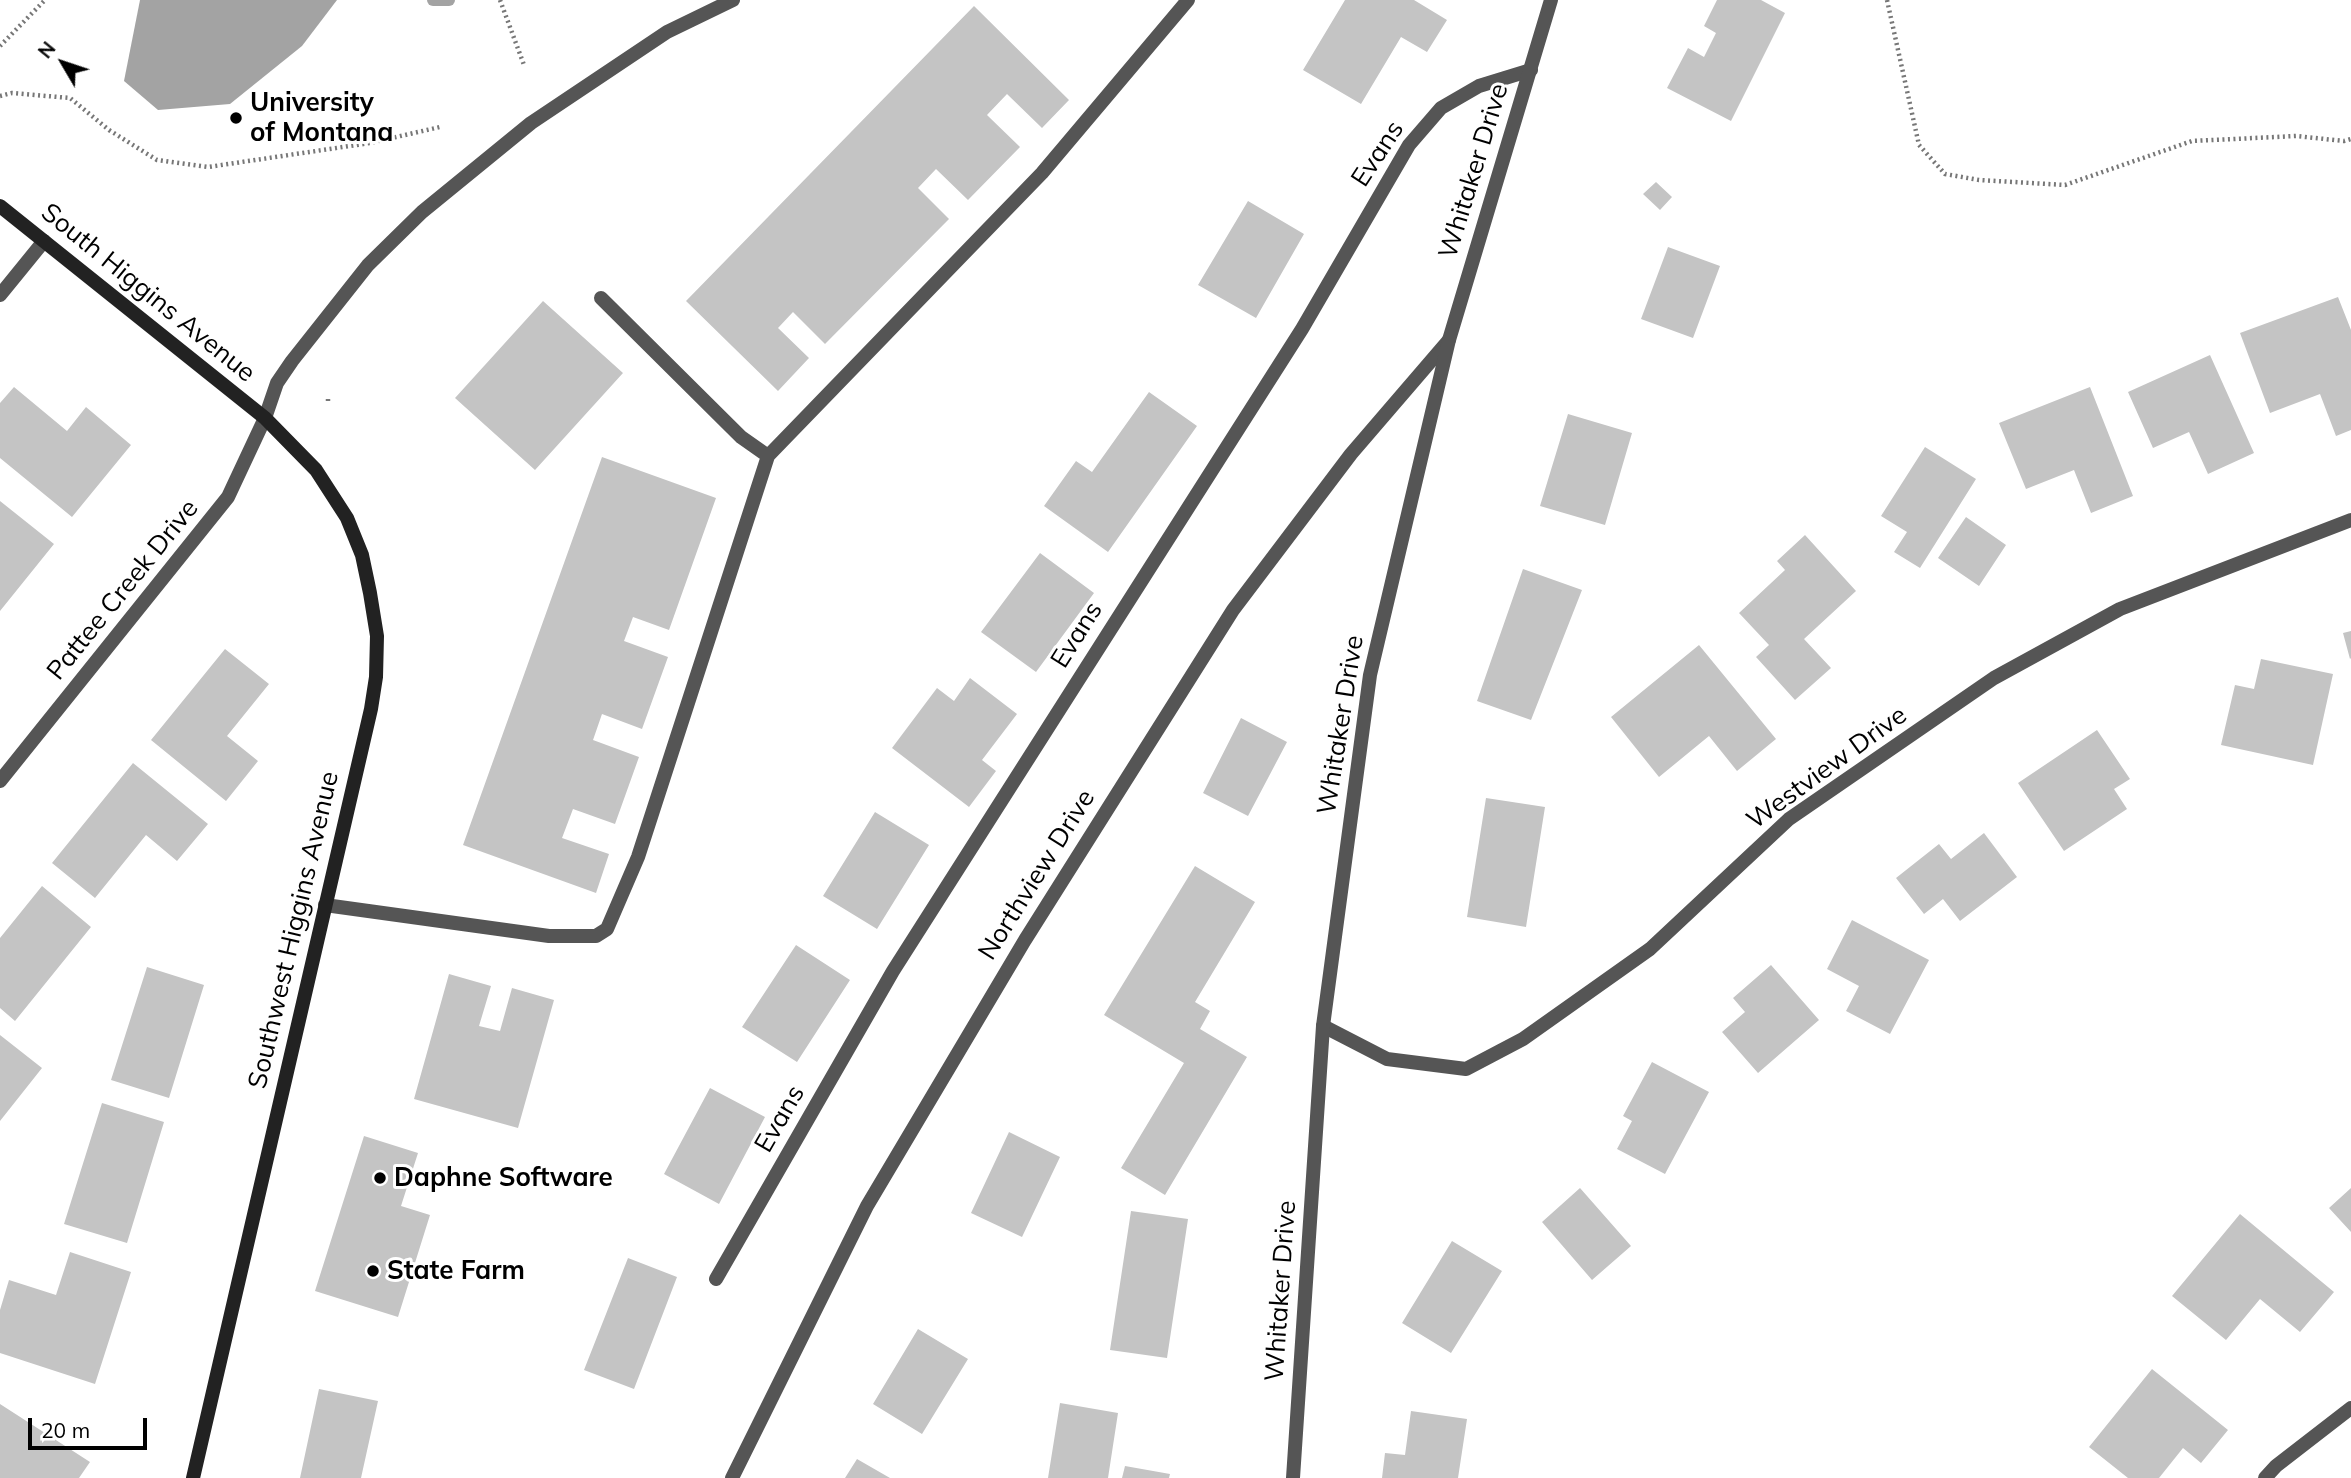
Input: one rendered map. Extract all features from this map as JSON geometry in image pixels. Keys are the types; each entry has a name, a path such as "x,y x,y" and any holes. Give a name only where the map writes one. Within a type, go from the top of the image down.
{"main road":[{"name":"South Higgins Avenue","path":"0,206 265,418"},
{"name":"Southwest Higgins Avenue","path":"193,1478 371,709 376,677 377,636 362,555 347,518 316,470 265,418"}],"street":[{"name":"Pattee Creek Drive","path":"0,781 234,488 265,418 277,383 368,265 422,212 531,123 667,32 733,0"},
{"path":"325,905 549,936 596,936 607,929 638,857 768,456 1042,173 1188,0"},
{"name":"Whitaker Drive","path":"1293,1478 1323,1026 1370,675 1449,340 1551,0"},
{"name":"Evans","path":"716,1279 893,971 1302,329 1409,145 1441,108 1479,86 1531,70"},
{"path":"0,295 44,241"},
{"path":"601,298 741,437 768,456"},
{"name":"Northview Drive","path":"732,1478 867,1206 1025,940 1188,681 1233,610 1351,454 1449,340"},
{"name":"Westview Drive","path":"1323,1026 1387,1059 1466,1069 1523,1039 1650,949 1789,819 1994,678 2120,609 2351,520"},
{"path":"2265,1478 2276,1465 2351,1408"}],"path":[{"path":"0,47 45,0"},
{"path":"500,0 524,65"},
{"path":"1887,0 1919,145 1945,174 1979,180 2065,185 2192,141 2296,136 2344,141 2351,139"},
{"path":"0,96 12,93 70,98 109,130 157,160 208,167 370,143 440,127"}],"shaded area":[{"path":"140,0 337,0 302,46 230,104 158,110 124,81"}],"building":[{"path":"1345,0 1414,0 1447,20 1427,52 1401,37 1361,104 1303,70"},
{"path":"1717,0 1761,0 1785,13 1731,121 1667,88 1688,48 1704,57 1716,33 1704,26"},
{"path":"974,6 1069,100 1042,128 1007,94 987,115 1020,147 968,200 936,169 918,188 949,219 825,344 793,312 778,328 809,358 778,391 686,301"},
{"path":"1656,182 1672,197 1660,210 1643,194"},
{"path":"1248,201 1304,234 1256,318 1198,285"},
{"path":"1668,247 1720,266 1693,338 1641,319"},
{"path":"2338,297 2351,330 2351,430 2336,436 2320,394 2270,413 2240,333"},
{"path":"543,301 623,373 535,470 455,398"},
{"path":"2210,355 2254,453 2208,474 2189,432 2153,448 2128,392"},
{"path":"14,387 67,431 86,407 131,445 72,517 0,458 0,403"},
{"path":"2090,387 2133,496 2091,513 2074,470 2026,489 1999,423"},
{"path":"1149,392 1197,426 1108,552 1044,506 1076,461 1092,472"},
{"path":"1568,414 1632,433 1605,525 1540,506"},
{"path":"1925,447 1976,479 1920,568 1894,552 1907,532 1881,516"},
{"path":"602,457 716,498 669,630 633,617 624,641 668,657 642,729 602,714 593,740 639,757 615,824 573,809 562,838 609,854 596,893 463,845"},
{"path":"0,501 54,544 0,611"},
{"path":"1966,517 2006,545 1979,586 1938,558"},
{"path":"1805,535 1856,591 1804,639 1831,668 1795,700 1756,657 1769,645 1739,613 1785,570 1777,561"},
{"path":"1040,553 1094,593 1036,672 981,632"},
{"path":"1523,569 1582,590 1531,720 1477,701"},
{"path":"2351,631 2351,658 2350,659 2343,633"},
{"path":"1699,645 1776,739 1737,771 1709,736 1659,777 1611,717"},
{"path":"225,649 269,684 227,736 258,761 226,801 151,740"},
{"path":"2261,659 2333,674 2313,765 2221,745 2235,685 2254,689"},
{"path":"970,678 1017,714 982,760 996,771 969,807 892,748 937,688 954,701"},
{"path":"1241,718 1287,742 1248,816 1203,793"},
{"path":"2097,730 2130,779 2114,789 2127,809 2064,851 2018,783"},
{"path":"133,763 208,824 177,861 146,835 95,898 52,863"},
{"path":"1486,798 1545,807 1526,927 1467,917"},
{"path":"875,812 929,845 877,929 823,896"},
{"path":"1984,833 2017,877 1960,921 1943,899 1924,914 1896,878 1939,844 1951,859"},
{"path":"1195,866 1255,902 1195,1002 1210,1011 1200,1029 1247,1057 1165,1195 1121,1168 1184,1063 1104,1015"},
{"path":"42,886 91,927 15,1021 0,1008 0,938"},
{"path":"1852,920 1929,960 1890,1034 1846,1011 1859,986 1827,969"},
{"path":"796,945 850,980 797,1062 742,1027"},
{"path":"1771,965 1819,1020 1758,1073 1722,1032 1745,1012 1733,998"},
{"path":"147,967 204,985 169,1098 111,1080"},
{"path":"449,974 491,986 479,1026 500,1031 512,988 554,1000 518,1128 414,1099"},
{"path":"0,1035 42,1068 0,1121"},
{"path":"1652,1062 1709,1092 1665,1174 1617,1149 1632,1121 1623,1116"},
{"path":"710,1088 765,1117 719,1204 664,1174"},
{"path":"102,1103 164,1122 127,1243 64,1224"},
{"path":"1009,1132 1060,1157 1022,1237 971,1213"},
{"path":"364,1136 418,1153 401,1206 430,1215 398,1317 315,1291"},
{"path":"1580,1188 1631,1246 1592,1280 1542,1222"},
{"path":"2351,1188 2351,1232 2329,1208"},
{"path":"1131,1211 1188,1219 1167,1358 1110,1350"},
{"path":"2240,1214 2334,1292 2300,1332 2260,1299 2226,1340 2172,1296"},
{"path":"1452,1241 1502,1271 1451,1353 1402,1323"},
{"path":"70,1252 131,1272 95,1384 0,1353 0,1310 9,1280 56,1295"},
{"path":"628,1258 677,1277 634,1389 584,1370"},
{"path":"918,1329 968,1359 922,1434 873,1404"},
{"path":"2152,1369 2228,1430 2201,1463 2183,1448 2159,1478 2128,1478 2089,1447"},
{"path":"319,1389 378,1401 361,1478 300,1478"},
{"path":"1060,1403 1118,1413 1108,1478 1048,1478"},
{"path":"0,1404 90,1462 79,1478 0,1478"},
{"path":"1411,1411 1467,1419 1458,1478 1382,1478 1385,1453 1405,1455"},
{"path":"857,1459 890,1478 845,1478"},
{"path":"1125,1466 1170,1474 1169,1478 1122,1478"}],"waterway":[{"path":"433,0 449,0"}],"place":[{"name":"University of Montana","path":"236,118"},
{"name":"Daphne Software","path":"380,1178"},
{"name":"State Farm","path":"373,1271"}]}
